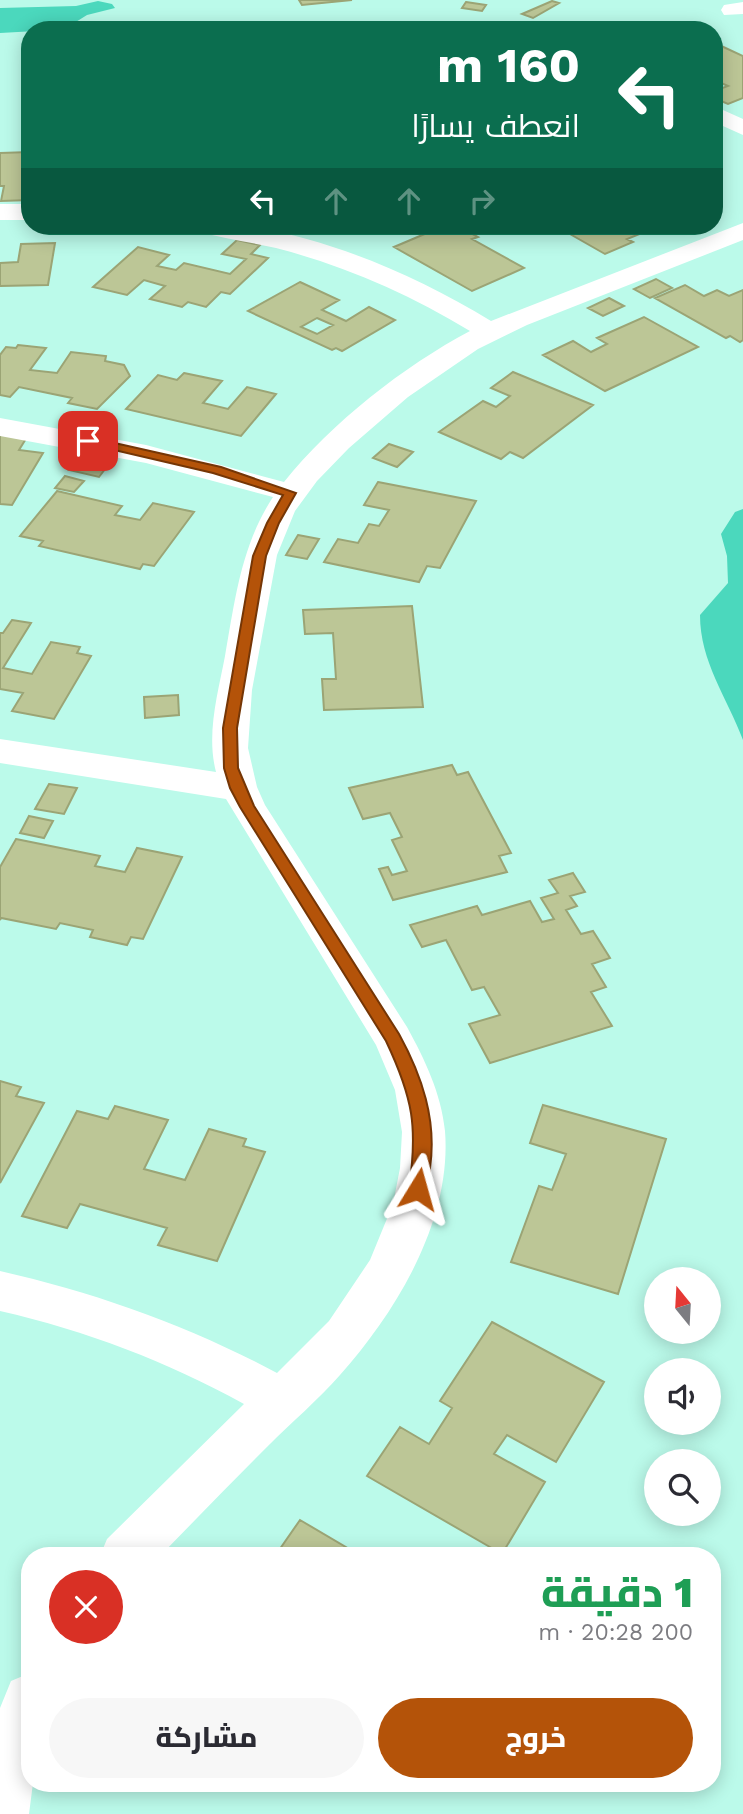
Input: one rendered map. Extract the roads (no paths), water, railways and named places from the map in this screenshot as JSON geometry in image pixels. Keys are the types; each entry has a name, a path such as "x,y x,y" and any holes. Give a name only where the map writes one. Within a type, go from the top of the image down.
{"street":[{"path":"723,118 743,128"},
{"path":"0,212 21,212"},
{"path":"134,1547 322,1361 357,1320 385,1276 405,1233 418,1189 424,1147 418,1096 393,1038 237,788 229,748 230,728 260,556 273,523 290,493 321,458 375,410 425,372 489,331 743,231"},
{"path":"250,235 300,245 352,262 420,291 489,331"},
{"path":"0,427 140,450 290,493"},
{"path":"0,751 237,788"},
{"path":"0,1291 104,1317 164,1339 223,1367 281,1400"},
{"path":"1,1814 10,1754 21,1724"}]}
